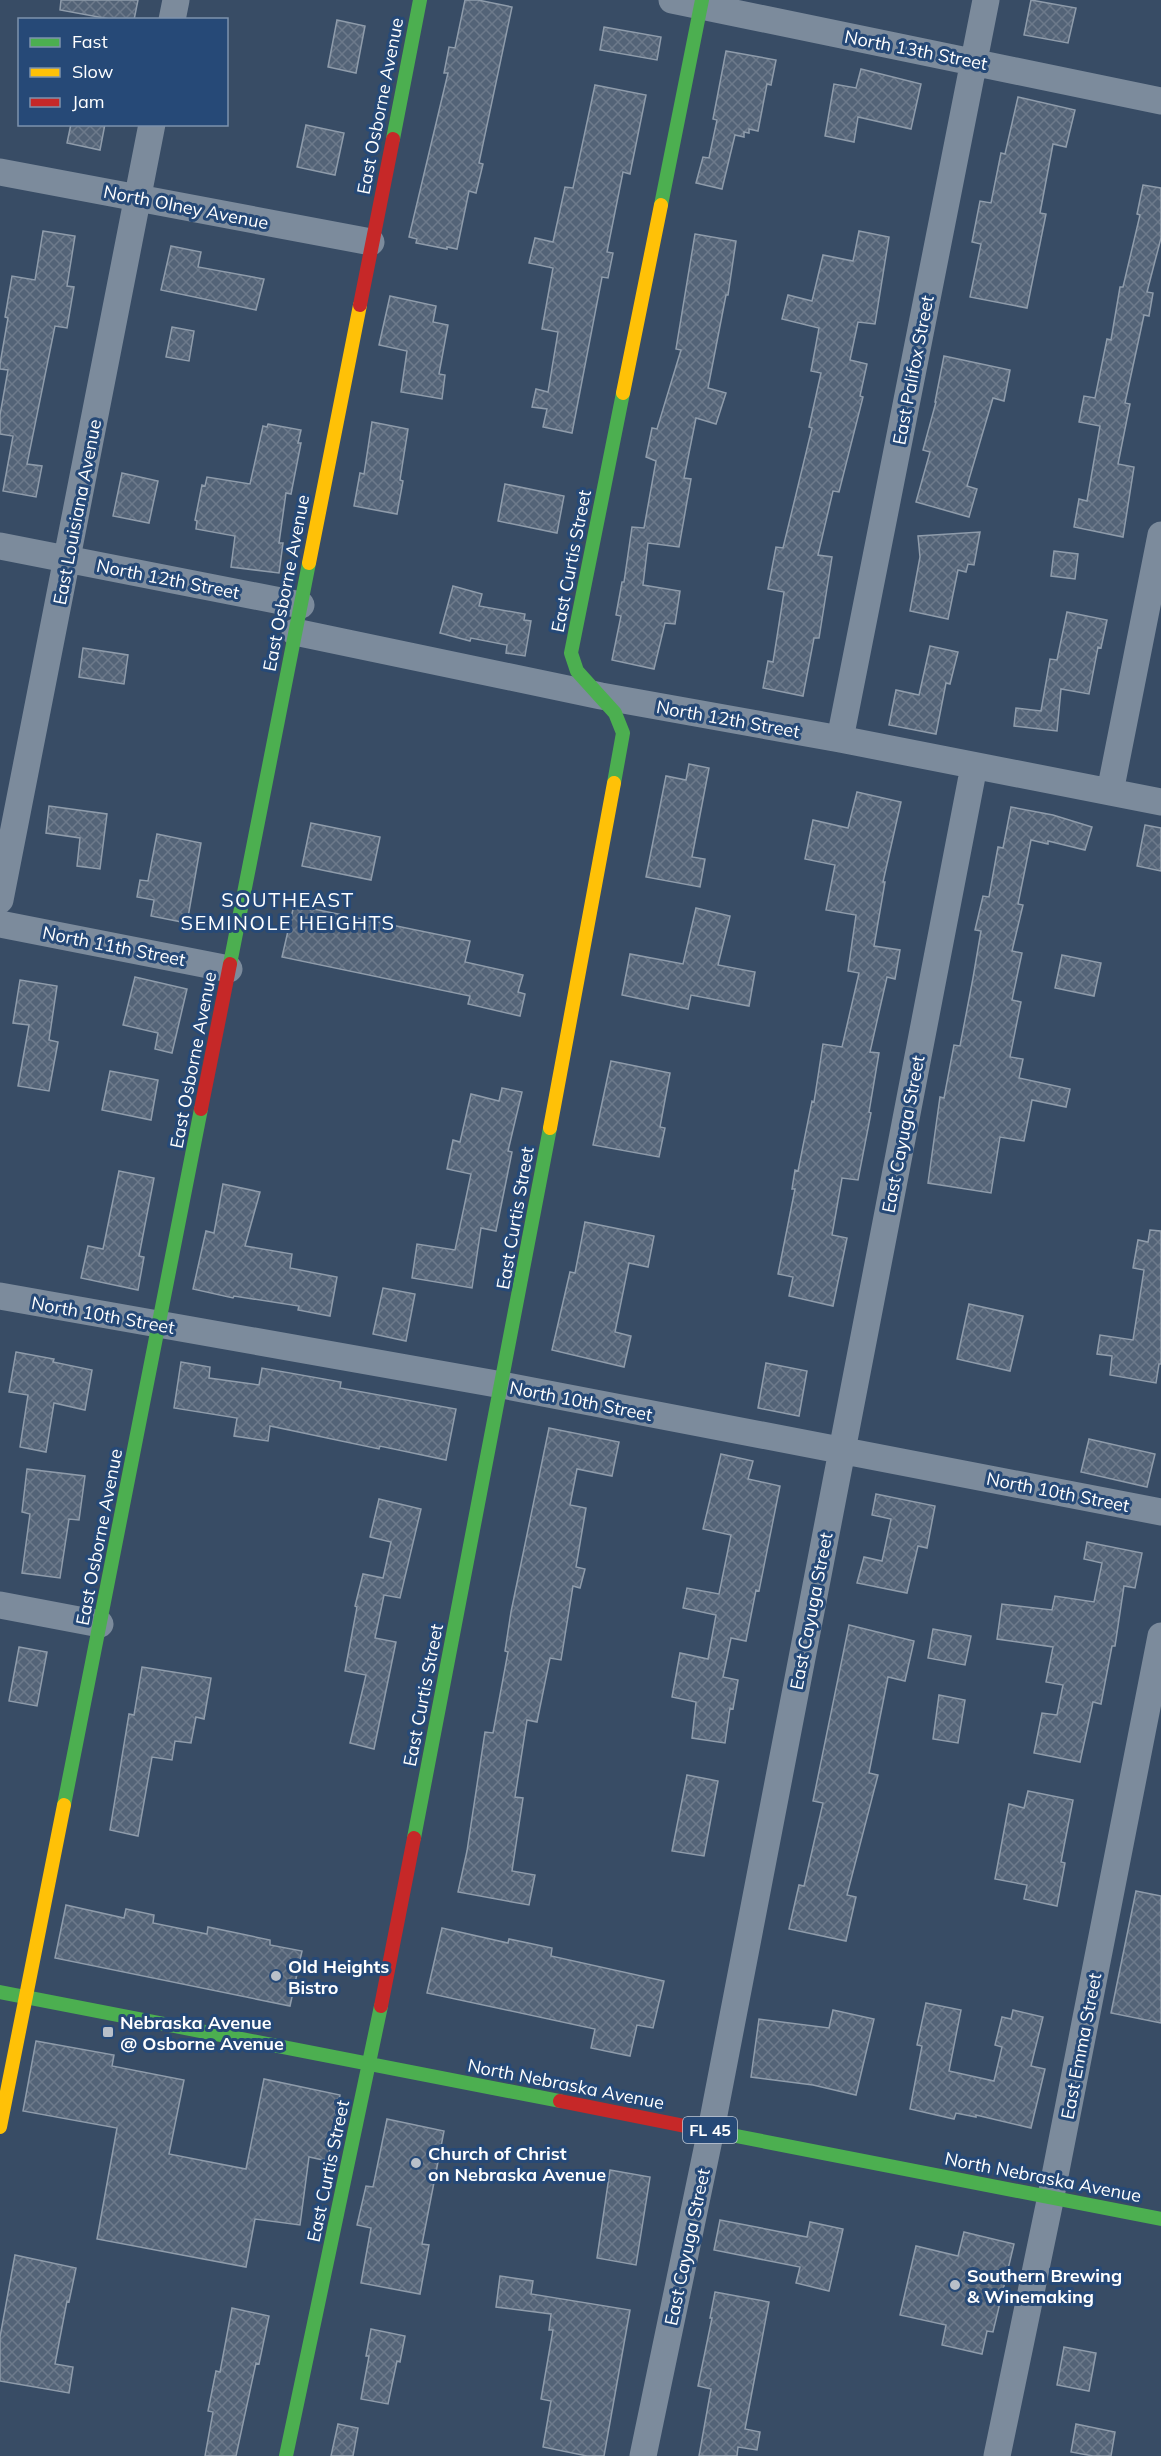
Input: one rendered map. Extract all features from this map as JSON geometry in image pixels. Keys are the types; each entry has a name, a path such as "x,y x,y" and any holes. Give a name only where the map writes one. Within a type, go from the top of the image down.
{"street":[{"path":"172,18 176,0"},
{"name":"East Osborne Avenue","path":"0,2127 420,0"},
{"name":"North 13th Street","path":"672,0 701,3 1161,100"},
{"name":"East Palifox Street","path":"840,739 986,0"},
{"name":"East Curtis Street","path":"286,2456 369,2064 502,1385 623,733 615,713 577,671 571,653 701,3"},
{"name":"East Louisiana Avenue","path":"0,900 152,126"},
{"name":"North Olney Avenue","path":"0,172 371,242"},
{"path":"1110,792 1161,535"},
{"name":"North 12th Street","path":"0,546 301,605"},
{"name":"North 12th Street","path":"295,632 601,696 840,739 1161,802"},
{"name":"East Cayuga Street","path":"643,2456 711,2130 974,766"},
{"name":"North 11th Street","path":"0,924 229,969"},
{"name":"North 10th Street","path":"0,1296 502,1385 1161,1512"},
{"path":"0,1605 100,1624"},
{"name":"East Emma Street","path":"997,2456 1051,2196 1161,1636"},
{"name":"North Nebraska Avenue","path":"0,1992 1161,2219"}],"building":[{"path":"61,0 138,0 134,18 104,18 60,10"},
{"path":"465,0 478,0 512,7 479,163 483,164 476,193 469,191 457,249 447,247 447,249 416,243 417,239 409,237 448,73 444,73 449,47 455,48"},
{"path":"1031,0 1076,8 1068,43 1024,35"},
{"path":"337,20 365,26 356,73 328,67"},
{"path":"604,27 661,37 657,60 600,50"},
{"path":"726,51 776,60 771,85 767,84 758,131 749,129 749,133 744,132 744,137 735,135 722,189 696,183 703,157 709,158 717,120 713,119"},
{"path":"861,69 921,84 911,129 858,117 854,142 825,136 834,84 856,88"},
{"path":"595,85 646,95 630,174 623,172 607,252 613,253 608,278 602,277 572,433 543,427 547,409 532,407 536,389 548,392 558,332 542,329 553,268 529,263 535,238 553,242 565,187 573,188"},
{"path":"1018,97 1075,110 1066,147 1053,144 1040,213 1046,214 1027,308 970,297 981,244 972,242 980,201 991,203 1001,153 1005,154"},
{"path":"306,125 344,133 335,175 297,167"},
{"path":"71,126 105,126 100,150 67,143"},
{"path":"1143,185 1161,188 1161,238 1147,292 1153,293 1149,316 1144,315 1125,403 1130,404 1118,464 1134,467 1123,537 1074,527 1079,499 1087,501 1100,426 1079,422 1084,396 1095,398 1107,339 1111,340 1120,287 1123,287 1140,215 1137,214"},
{"path":"43,231 75,236 67,286 74,287 67,328 55,326 27,464 42,466 36,497 3,491 13,436 0,434 0,415 8,370 0,369 0,364 12,276 35,280"},
{"path":"859,231 889,237 875,324 858,322 850,360 867,364 860,396 863,397 839,492 833,491 818,555 832,557 819,638 814,638 803,696 763,688 768,661 773,662 784,592 768,589 776,547 783,548 812,428 809,427 821,373 811,371 819,328 782,319 788,295 812,301 823,255 853,261"},
{"path":"695,234 736,241 728,295 726,295 708,388 726,393 716,424 696,418 684,478 691,479 679,547 648,543 643,585 680,591 675,624 665,623 654,669 612,660 621,616 616,615 622,582 624,582 632,527 644,528 656,461 646,457 652,428 657,429 681,350 676,349"},
{"path":"171,246 201,252 198,267 264,279 256,310 161,290"},
{"path":"390,296 436,306 433,322 448,325 439,374 445,375 442,399 401,392 407,351 379,345"},
{"path":"172,327 194,331 189,361 166,357"},
{"path":"944,356 1010,370 1004,401 993,398 967,486 977,489 969,517 916,502 930,452 923,450 936,402"},
{"path":"372,422 408,429 397,514 354,506 360,473 364,474"},
{"path":"268,424 301,430 298,443 301,443 291,494 286,493 279,543 283,543 279,573 231,567 235,536 196,529 197,521 195,520 202,485 205,486 207,477 250,484 263,426 267,427"},
{"path":"122,473 158,481 149,523 113,516"},
{"path":"505,484 564,496 557,533 498,521"},
{"path":"980,532 974,565 968,564 966,572 958,570 948,619 910,611 920,557 918,536"},
{"path":"1054,551 1078,554 1075,579 1051,576"},
{"path":"453,586 482,594 479,606 525,614 524,620 531,621 525,656 506,653 507,645 471,638 470,641 440,633"},
{"path":"1067,612 1107,620 1101,648 1098,647 1089,694 1061,689 1057,731 1014,726 1016,708 1041,711 1050,659 1057,660"},
{"path":"930,646 958,652 950,684 946,683 936,734 889,725 896,690 919,695"},
{"path":"83,648 128,655 124,684 79,677"},
{"path":"689,764 709,768 692,857 705,859 700,887 646,877 666,776 686,780"},
{"path":"857,792 901,802 883,882 885,882 874,946 900,950 895,979 887,977 870,1052 879,1053 869,1112 871,1113 858,1180 842,1178 832,1235 847,1238 833,1306 789,1296 793,1277 778,1274 795,1189 792,1189 795,1170 798,1171 812,1101 814,1102 823,1044 842,1047 859,973 848,971 856,915 826,910 835,865 805,859 813,820 848,828"},
{"path":"49,806 107,814 100,869 77,866 80,838 46,833"},
{"path":"1011,807 1053,815 1092,827 1085,850 1048,841 1048,844 1031,840 1018,904 1023,905 1012,951 1022,953 1012,1000 1021,1002 1010,1057 1023,1059 1019,1078 1070,1089 1066,1107 1032,1100 1024,1141 1000,1137 991,1193 928,1183 940,1097 944,1098 954,1045 960,1046 973,978 981,931 975,930 983,896 989,897 998,847 1003,848"},
{"path":"311,823 380,837 371,880 302,866"},
{"path":"1145,825 1161,828 1161,871 1137,866"},
{"path":"157,834 201,843 187,923 151,916 154,900 137,897 140,880 148,881"},
{"path":"294,905 470,941 465,962 523,975 518,992 525,994 520,1016 468,1004 470,996 282,957"},
{"path":"696,908 730,916 718,965 755,972 749,1006 691,995 688,1009 622,995 630,954 683,964"},
{"path":"1062,955 1101,963 1094,996 1055,988"},
{"path":"135,977 187,989 172,1053 155,1049 158,1033 123,1025"},
{"path":"20,980 57,986 49,1040 58,1042 49,1091 18,1086 29,1025 13,1023"},
{"path":"611,1061 670,1073 660,1127 665,1128 659,1157 593,1145"},
{"path":"110,1071 158,1080 151,1120 102,1110"},
{"path":"502,1088 522,1092 508,1151 512,1152 496,1231 481,1228 472,1288 412,1278 417,1244 455,1250 471,1174 447,1169 453,1140 460,1142 471,1094 499,1101"},
{"path":"119,1171 154,1178 139,1256 144,1257 138,1290 81,1278 88,1246 103,1249"},
{"path":"223,1184 260,1192 245,1246 292,1254 290,1268 337,1277 330,1316 298,1310 299,1306 234,1296 233,1298 193,1289 206,1231 214,1233"},
{"path":"585,1222 654,1236 648,1267 629,1263 615,1332 631,1336 624,1367 552,1350 570,1272 575,1273"},
{"path":"1150,1230 1161,1231 1161,1364 1159,1364 1156,1383 1110,1375 1112,1356 1097,1354 1100,1335 1133,1340 1144,1270 1133,1268 1138,1240 1148,1242"},
{"path":"383,1288 415,1294 406,1341 373,1334"},
{"path":"969,1304 1023,1316 1010,1371 957,1359"},
{"path":"16,1352 54,1359 53,1362 92,1370 85,1410 54,1403 46,1452 20,1447 28,1395 9,1392"},
{"path":"181,1362 210,1367 209,1378 259,1385 262,1368 341,1382 340,1388 456,1409 446,1460 380,1446 379,1449 270,1426 268,1441 234,1436 237,1418 174,1408"},
{"path":"766,1363 807,1371 799,1416 758,1408"},
{"path":"549,1428 619,1442 612,1476 577,1469 570,1505 586,1508 576,1567 585,1569 580,1588 573,1586 561,1660 550,1658 537,1722 527,1720 515,1797 523,1798 512,1871 535,1875 529,1905 458,1892 467,1851 485,1732 493,1733 508,1652 505,1651 511,1612"},
{"path":"1089,1439 1155,1454 1147,1487 1081,1472"},
{"path":"721,1454 753,1461 748,1479 780,1486 759,1591 756,1590 746,1641 731,1638 723,1677 738,1680 733,1709 730,1708 725,1743 692,1738 696,1702 672,1697 680,1653 708,1659 716,1615 683,1608 687,1588 719,1594 731,1535 703,1529"},
{"path":"27,1469 85,1476 79,1520 69,1519 60,1578 22,1573 30,1514 22,1512"},
{"path":"876,1494 935,1506 927,1548 918,1546 907,1593 857,1583 864,1557 882,1561 891,1519 872,1515"},
{"path":"379,1499 421,1509 400,1598 384,1595 375,1638 396,1642 374,1749 350,1743 366,1675 345,1671 357,1607 355,1606 363,1574 383,1578 391,1542 370,1537"},
{"path":"1087,1542 1142,1553 1135,1588 1124,1586 1115,1646 1112,1646 1101,1704 1093,1702 1080,1762 1034,1753 1042,1713 1057,1715 1063,1685 1046,1682 1053,1647 997,1639 1002,1604 1052,1610 1055,1596 1094,1602 1102,1563 1084,1559"},
{"path":"849,1625 914,1641 905,1681 888,1677 869,1773 878,1775 847,1895 856,1897 846,1941 789,1929 799,1885 804,1886 823,1803 813,1801"},
{"path":"933,1629 971,1636 965,1665 928,1658"},
{"path":"19,1647 47,1652 37,1706 9,1701"},
{"path":"142,1667 211,1678 204,1719 196,1717 191,1743 175,1741 172,1760 152,1757 138,1836 110,1830 129,1714 134,1715"},
{"path":"939,1695 965,1700 958,1743 933,1739"},
{"path":"687,1775 718,1781 704,1856 672,1851"},
{"path":"1028,1791 1073,1800 1061,1862 1065,1863 1057,1906 1024,1899 1027,1885 995,1879 1009,1804 1024,1808"},
{"path":"1136,1891 1161,1896 1161,2023 1111,2013"},
{"path":"66,1905 124,1918 126,1909 154,1915 153,1923 207,1934 208,1927 270,1940 270,1945 302,1951 290,2006 55,1958"},
{"path":"442,1928 508,1943 509,1939 552,1948 551,1956 664,1981 653,2028 637,2025 630,2056 591,2048 595,2029 427,1993"},
{"path":"926,2003 961,2010 949,2071 994,2081 1002,2047 995,2045 1002,2017 1011,2019 1013,2010 1043,2017 1031,2066 1045,2069 1031,2128 976,2115 976,2117 956,2113 954,2119 910,2109 922,2046 917,2045"},
{"path":"833,2010 874,2019 856,2095 813,2085 751,2077 759,2019 829,2028"},
{"path":"36,2041 114,2055 112,2066 184,2080 169,2154 246,2169 264,2079 340,2095 328,2161 309,2157 300,2225 255,2219 246,2267 97,2239 117,2128 23,2111"},
{"path":"387,2119 444,2131 422,2244 429,2245 420,2294 361,2283 371,2228 357,2225 366,2186 373,2187"},
{"path":"610,2170 650,2177 636,2265 597,2258"},
{"path":"720,2220 807,2237 810,2222 843,2229 829,2291 796,2283 800,2267 714,2250"},
{"name":"Southern Brewing & Winemaking","path":"964,2232 1014,2244 993,2332 987,2331 982,2354 942,2345 946,2325 900,2315 916,2246 958,2256"},
{"path":"15,2255 76,2268 55,2364 73,2367 69,2393 0,2381 0,2337"},
{"path":"500,2276 533,2281 531,2294 630,2310 604,2456 587,2456 543,2447 551,2401 541,2399 553,2330 549,2330 551,2314 496,2307"},
{"path":"715,2292 769,2302 745,2429 760,2432 757,2450 738,2447 737,2456 699,2456 711,2389 698,2386"},
{"path":"232,2308 269,2316 259,2364 256,2363 236,2456 205,2456 213,2412 208,2411 216,2371 220,2372"},
{"path":"371,2329 405,2336 388,2404 361,2399 369,2356 366,2356"},
{"path":"1064,2347 1096,2353 1089,2391 1057,2385"},
{"path":"338,2424 358,2428 353,2456 331,2456"},
{"path":"1076,2424 1115,2432 1111,2456 1071,2452"}],"traffic: fast":[{"path":"393,139 420,0"},
{"path":"661,205 702,0"},
{"path":"614,783 623,733 615,713 577,671 571,653 623,393"},
{"path":"230,964 309,563"},
{"path":"64,1805 201,1109"},
{"path":"414,1838 550,1128"},
{"path":"0,1992 560,2101"},
{"path":"286,2456 381,2006"},
{"path":"695,2128 1161,2219"}],"traffic: slow":[{"path":"623,393 661,205"},
{"path":"309,563 360,305"},
{"path":"550,1128 614,783"},
{"path":"0,2127 64,1805"}],"traffic: jam":[{"path":"360,305 393,139"},
{"path":"201,1109 230,964"},
{"path":"381,2006 414,1838"},
{"path":"560,2101 695,2128"}],"place":[{"name":"Old Heights Bistro","path":"276,1976"},
{"name":"Nebraska Avenue @ Osborne Avenue","path":"108,2032"},
{"name":"Church of Christ on Nebraska Avenue","path":"416,2163"},
{"name":"Southern Brewing & Winemaking","path":"955,2285"}],"district":[{"name":"SOUTHEAST SEMINOLE HEIGHTS","path":"288,910"}]}
